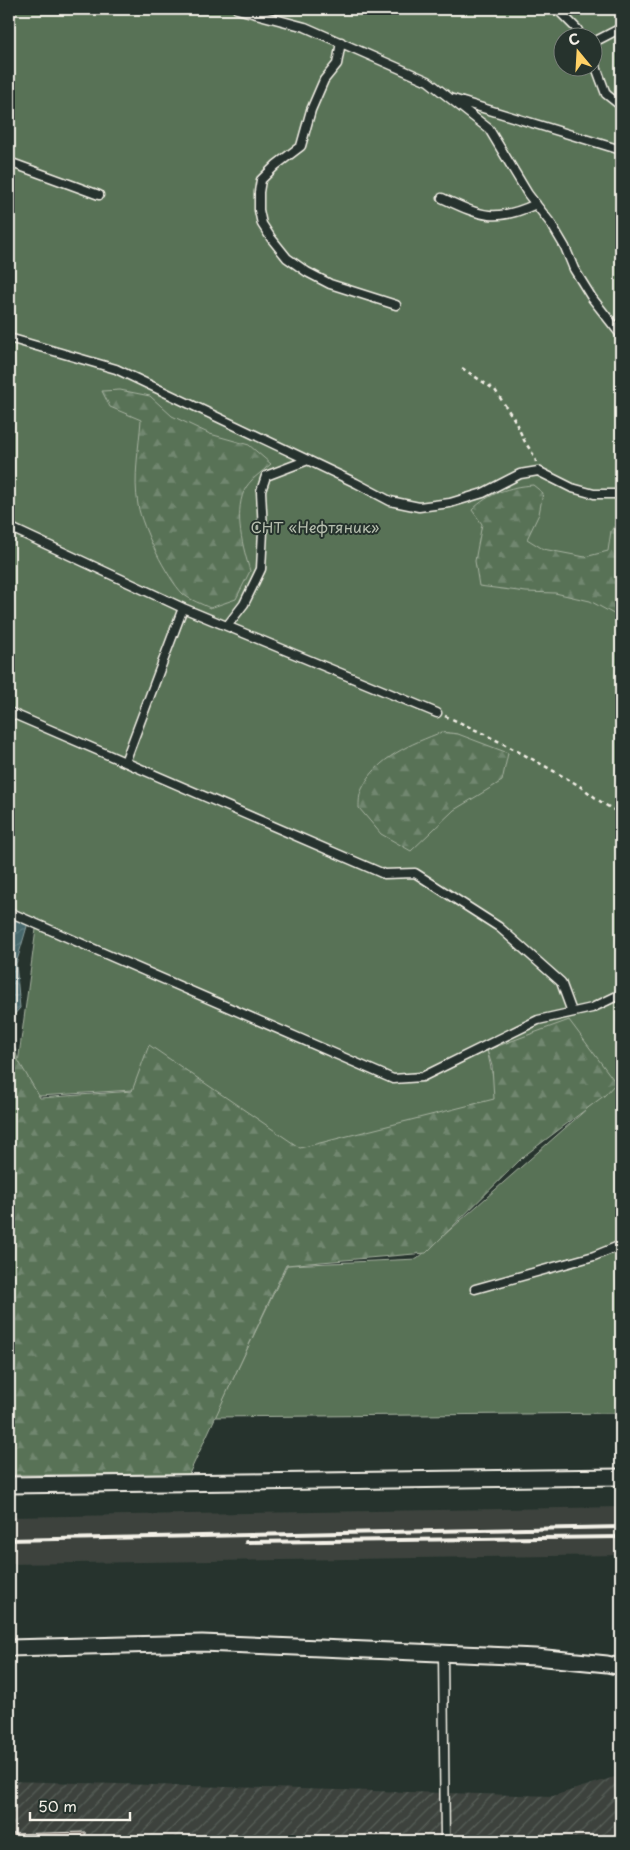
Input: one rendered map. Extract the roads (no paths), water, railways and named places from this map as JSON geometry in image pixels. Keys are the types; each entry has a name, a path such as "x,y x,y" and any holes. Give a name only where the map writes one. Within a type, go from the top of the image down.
{"street":[{"path":"9,1485 621,1477"},
{"path":"9,1648 202,1643 536,1657 621,1667"}],"lane":[{"path":"237,9 305,27 428,81 489,129 528,194 552,225 565,247 574,269 621,335"},
{"path":"557,9 576,28"},
{"path":"602,38 621,28"},
{"path":"341,42 337,64 324,80 311,110 301,146 261,180 259,210 262,224 271,238 287,258 307,272 330,284 396,305"},
{"path":"600,78 606,94 621,106"},
{"path":"449,98 621,150"},
{"path":"9,162 99,196"},
{"path":"442,198 470,211 496,216 515,213 536,204"},
{"path":"9,338 116,369 390,501 419,507 450,503 483,493 520,474 538,471 572,488 594,494 621,494"},
{"path":"227,626 244,604 261,569 263,531 260,491 266,476 308,460"},
{"path":"9,527 183,608 437,713"},
{"path":"125,762 183,608"},
{"path":"9,712 384,874 415,873 499,927 561,982 572,1012"},
{"path":"9,912 393,1079 422,1077 538,1020 592,1008 621,994"},
{"path":"475,1288 594,1256 621,1245"},
{"path":"443,1653 445,1841"}],"water":[{"path":"9,918 28,923 16,964 20,1008 12,1017 9,1016"}],"railway":[{"path":"9,1540 621,1527"},
{"path":"246,1542 621,1537"}],"park label":[{"name":"СНТ «Нефтяник»","path":"315,528"}]}
